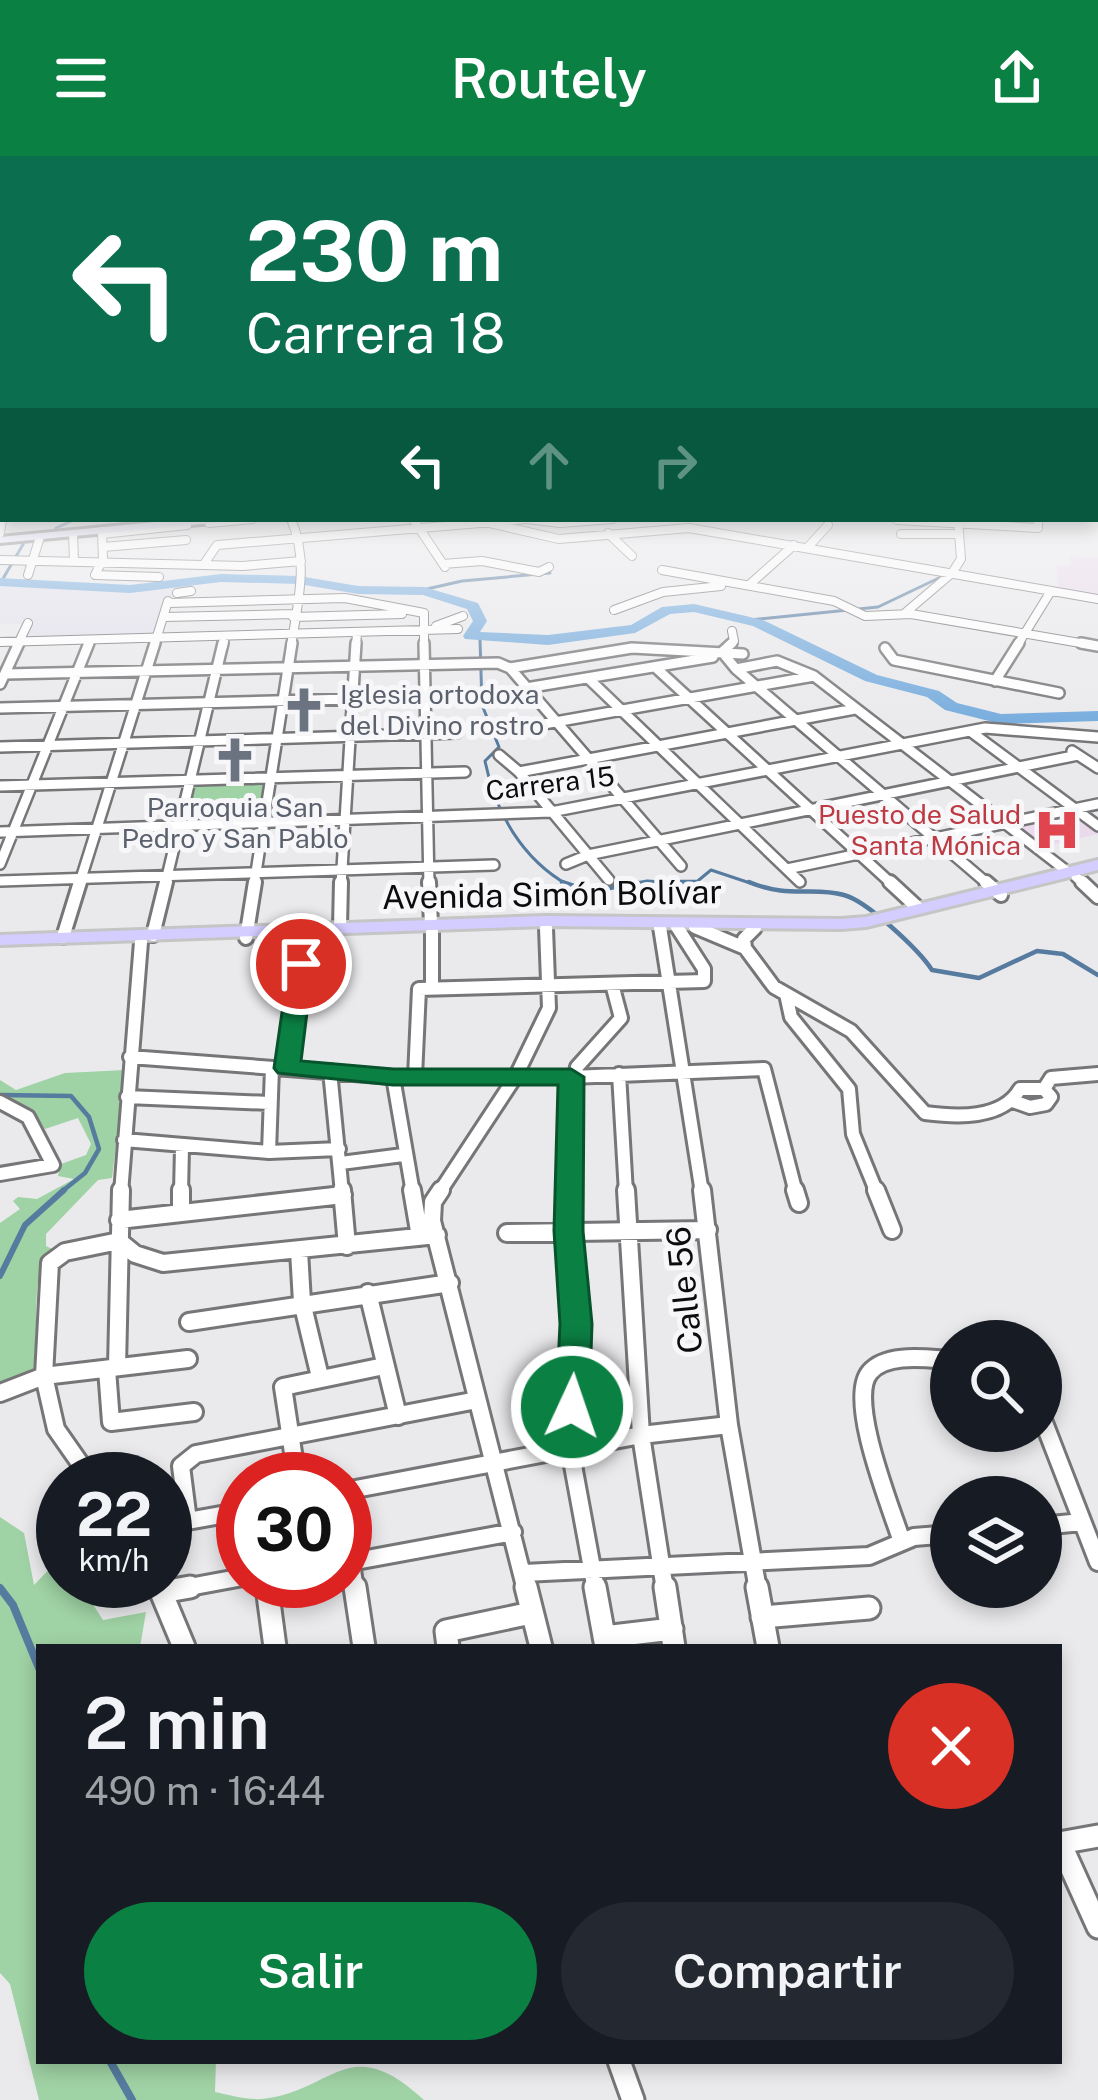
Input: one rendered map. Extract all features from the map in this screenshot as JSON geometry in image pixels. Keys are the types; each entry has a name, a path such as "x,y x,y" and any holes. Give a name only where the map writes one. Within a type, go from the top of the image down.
{"main road":[{"name":"Avenida Simón Bolívar","path":"305,933 340,927 867,925 1098,868"},
{"name":"Avenida Simón Bolívar","path":"897,918 917,907 997,892"},
{"name":"Avenida Simón Bolívar","path":"0,944 431,928 867,925"},
{"name":"Avenida Simón Bolívar","path":"0,944 64,937 147,938"}],"street":[{"path":"28,574 37,550"},
{"path":"56,575 69,561 71,550"},
{"path":"103,550 95,574 159,577"},
{"path":"204,564 214,550"},
{"path":"243,566 253,550"},
{"path":"246,935 301,581 301,550"},
{"path":"434,550 444,566 482,561 539,572 549,567"},
{"path":"627,550 632,556"},
{"path":"614,610 663,592 753,585 789,550"},
{"path":"907,550 952,573 1098,598"},
{"path":"905,613 952,573 961,559 960,550"},
{"path":"4,561 243,566 302,561"},
{"path":"662,570 753,585 869,617 905,613 1098,646"},
{"path":"177,593 191,591"},
{"path":"994,681 1051,591"},
{"path":"64,937 168,602 355,599 424,614"},
{"path":"164,617 424,614"},
{"path":"415,1077 431,928 426,866 424,614"},
{"path":"426,630 463,616"},
{"path":"2,679 28,623"},
{"path":"0,642 458,629"},
{"path":"526,688 719,653 734,641 732,631"},
{"path":"340,927 342,820 357,633"},
{"path":"194,1412 111,1422 112,1368 130,1057 147,938 183,826 225,636"},
{"path":"707,637 793,720 997,892"},
{"path":"0,865 6,832 31,785 90,640"},
{"path":"2,679 76,672 424,663 458,655 505,666 632,648 743,654"},
{"path":"885,648 894,660 1059,693"},
{"path":"736,669 777,661 814,676 1098,897"},
{"path":"505,666 626,798 681,866"},
{"path":"655,667 917,907"},
{"path":"499,731 814,676"},
{"path":"588,678 800,882"},
{"path":"0,708 464,696"},
{"path":"520,772 855,709"},
{"name":"Carrera 15","path":"6,832 551,812 970,731 1000,728 1053,737 1098,737"},
{"path":"970,731 1098,826"},
{"path":"0,747 457,733"},
{"path":"1053,737 1098,768"},
{"path":"499,755 520,772 609,880"},
{"path":"566,864 588,855 954,784 1078,755"},
{"path":"0,786 465,772"},
{"path":"787,869 1098,804"},
{"path":"0,881 494,866"},
{"path":"425,988 704,981 704,969 677,927"},
{"path":"677,927 745,948"},
{"name":"Calle 56","path":"677,927 669,982 708,1230 729,1425 768,1644"},
{"path":"428,1236 433,1202 516,1076 549,1008 546,928"},
{"path":"755,928 744,939 745,948 774,987 851,1031 914,1103 938,1118 966,1118 1013,1101 1030,1107 1046,1104 1052,1097 1043,1089 1051,1078 1098,1074"},
{"path":"269,1152 270,1103 305,933"},
{"path":"612,984 621,1018 571,1077 568,1231 576,1324 570,1449 605,1642 673,1638 641,1435 619,1074"},
{"path":"786,994 791,1017 849,1089 854,1135 892,1230"},
{"path":"130,1057 393,1077 764,1070 775,1126 800,1203"},
{"path":"330,1071 347,1246"},
{"path":"393,1077 403,1156 428,1236 450,1283 540,1644"},
{"path":"127,1097 270,1103"},
{"path":"0,1174 53,1165 44,1134 5,1102"},
{"path":"124,1140 269,1152 403,1156"},
{"path":"182,1147 182,1213"},
{"path":"119,1220 343,1195"},
{"path":"507,1233 708,1230"},
{"path":"118,1241 134,1254 163,1263 428,1236"},
{"path":"72,1452 56,1429 44,1376 53,1257 118,1241"},
{"path":"298,1251 302,1302 320,1377"},
{"path":"189,1322 450,1283"},
{"path":"368,1293 398,1416"},
{"path":"0,1394 44,1376 188,1359"},
{"path":"902,1542 862,1407 862,1381 871,1369 889,1361 930,1360"},
{"path":"293,1452 284,1387 384,1366"},
{"path":"192,1457 477,1400"},
{"path":"372,1486 641,1435 729,1425"},
{"path":"1055,1452 1098,1562"},
{"path":"1062,1524 1082,1522"},
{"path":"372,1558 513,1532"},
{"path":"524,1573 869,1556 902,1542 930,1537"},
{"path":"168,1608 183,1644"},
{"path":"270,1608 275,1644"},
{"path":"357,1608 363,1644"},
{"path":"763,1617 869,1608"},
{"path":"447,1639 531,1613"},
{"path":"1062,1842 1098,1836"},
{"path":"1062,1850 1098,1928"},
{"path":"621,2064 633,2100"}],"shaded area":[{"path":"1070,556 1098,558 1098,599 1051,591 1059,585 1056,566 1071,566"},
{"path":"0,582 130,589 193,582 191,591 177,593 157,638 21,641 27,624 0,624"},
{"name":"Puesto de Salud Santa Mónica","path":"1074,809 1098,826 1098,834 1038,848 1007,824"}],"green space":[{"path":"271,778 264,823 183,826 191,780"},
{"path":"125,1070 112,1178 98,1180 46,1234 46,1246 54,1250 40,1270 33,1371 0,1388 0,1223 20,1209 13,1201 18,1197 37,1199 74,1179 58,1176 61,1164 86,1155 91,1144 78,1118 45,1129 24,1106 0,1099 0,1080 16,1090 65,1073"},
{"path":"0,1517 24,1533 36,1583 36,1608 95,1608 103,1620 146,1612 141,1644 36,1644 36,2064 216,2064 215,2092 256,2099 286,2094 358,2067 398,2079 424,2100 39,2100 10,1984 0,1973"}],"waterway":[{"path":"1,582 20,550"},
{"path":"418,591 462,581 550,573"},
{"path":"750,620 878,607 943,576"},
{"path":"0,582 130,589 221,578 424,591 473,606 480,621 470,636 548,640 635,629 667,610 694,608 758,623 871,678 933,694 951,707 1001,719 1098,716"},
{"path":"480,639 482,705 499,747 485,761 496,798 524,848 565,883"},
{"path":"625,885 647,881 694,884 711,870 756,885"},
{"path":"565,883 592,892 637,882"},
{"path":"663,882 696,882"},
{"path":"749,882 854,899 892,927 932,970 979,978 1037,951 1063,954 1098,975"},
{"path":"0,1095 71,1096 89,1117 99,1149 85,1173 60,1193"},
{"path":"0,1276 25,1225 64,1190"},
{"path":"0,1588 13,1605 36,1661"},
{"path":"112,2064 132,2100"}],"place":[{"name":"Iglesia ortodoxa del Divino rostro","path":"304,710"},
{"name":"Parroquia San Pedro y San Pablo","path":"235,760"},
{"name":"Puesto de Salud Santa Mónica","path":"1057,830"}],"route":[{"path":"301,964 287,1068 393,1077 571,1077 568,1231 576,1324 572,1407"}]}
